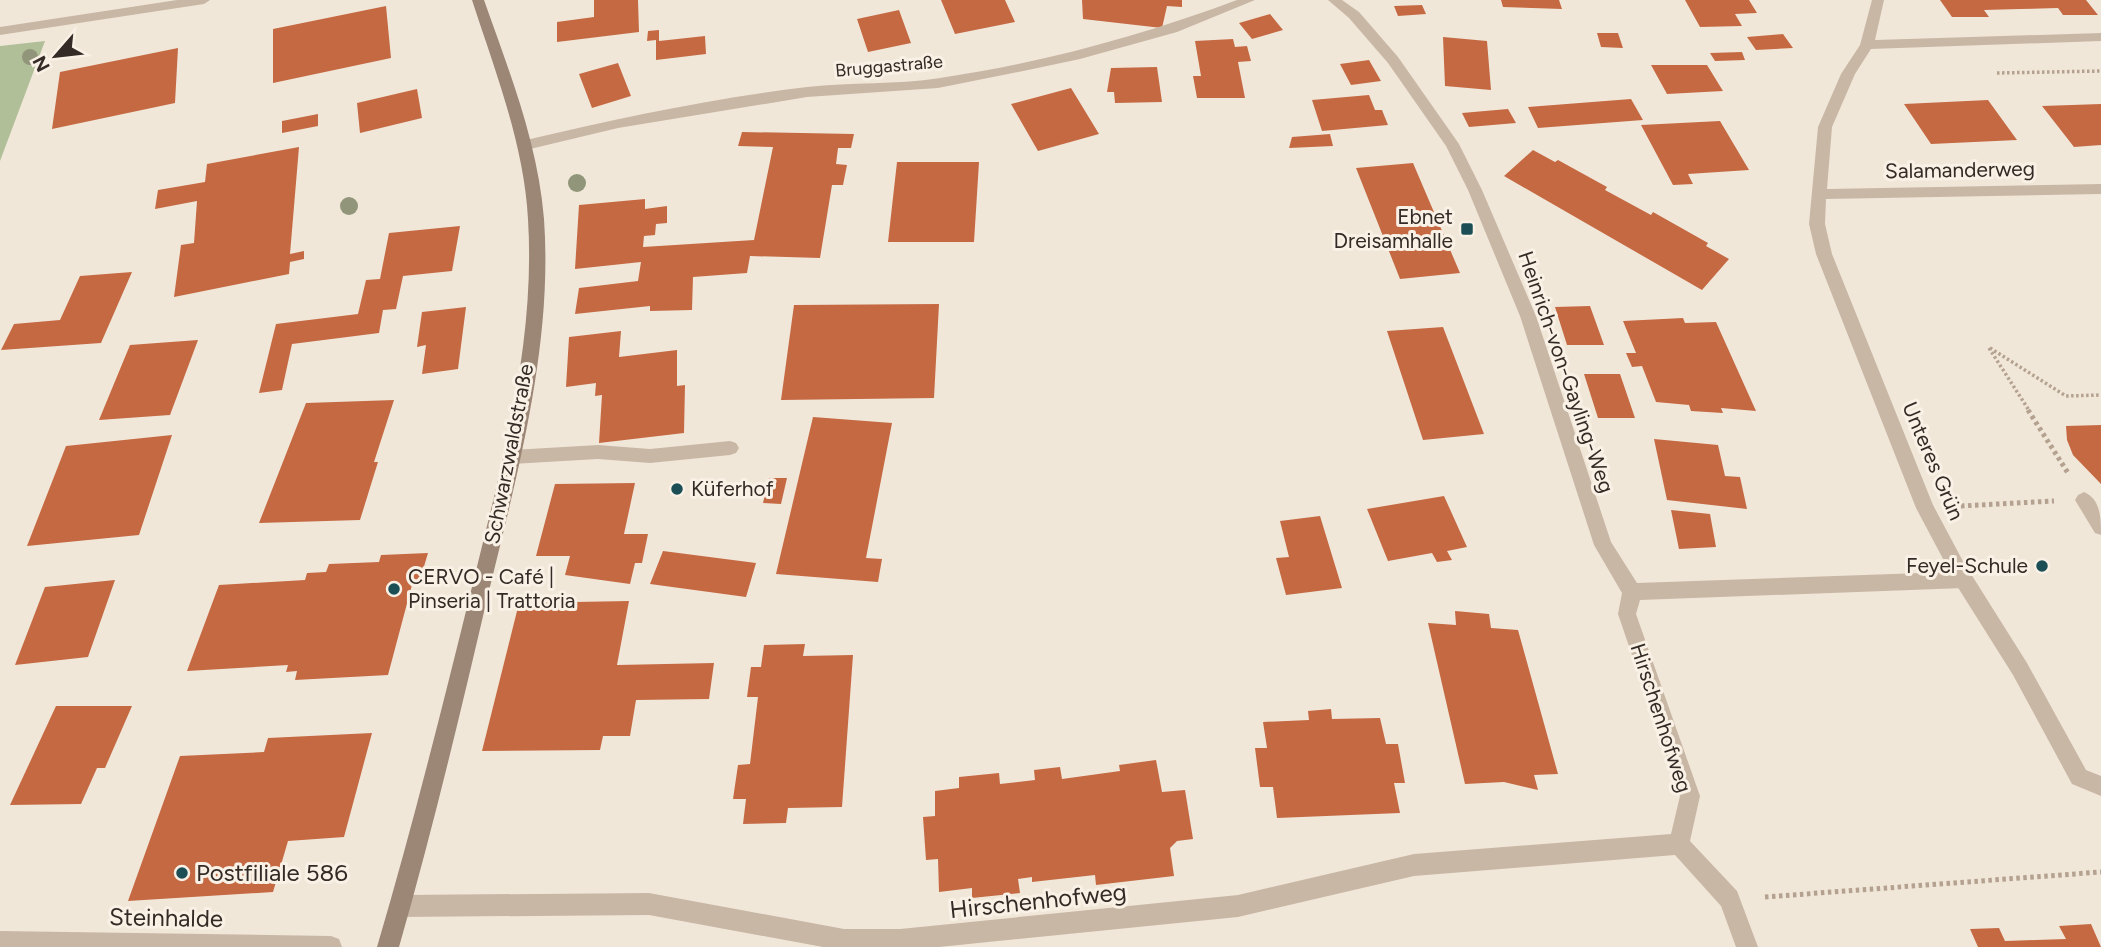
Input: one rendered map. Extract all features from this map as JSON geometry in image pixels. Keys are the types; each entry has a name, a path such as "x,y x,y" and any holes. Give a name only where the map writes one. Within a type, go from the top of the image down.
{"main road":[{"name":"Schwarzwaldstraße","path":"388,947 424,821 512,457 537,303 536,219 526,145 478,0"}],"street":[{"path":"0,31 204,0"},
{"name":"Bruggastraße","path":"526,145 618,123 780,97 938,83 1028,66 1093,51 1216,6 1249,0"},
{"name":"Heinrich-von-Gayling-Weg","path":"1334,0 1354,15 1393,60 1452,144 1475,190 1528,316 1603,545 1632,592"},
{"name":"Unteres Grün","path":"1878,0 1867,45 1848,74 1825,127 1817,224 1824,254 1926,508 1964,580 2020,669 2079,777 2101,786"},
{"path":"1867,45 2101,37"},
{"name":"Salamanderweg","path":"1819,194 2101,189"},
{"path":"512,457 598,452 650,456 730,447"},
{"path":"2084,499 2101,527"},
{"path":"1632,592 1964,580"},
{"name":"Hirschenhofweg","path":"401,906 649,904 844,940 900,940 1238,906 1414,865 1678,844 1690,796 1627,614 1632,592"},
{"path":"1678,844 1730,899 1747,947"},
{"name":"Steinhalde","path":"0,942 331,947"}],"path":[{"path":"1926,508 2084,499 1989,348 2066,396 2101,395"},
{"path":"1730,899 2101,872"}],"green space":[{"path":"45,41 0,161 0,46"}],"building":[{"path":"594,0 638,0 639,32 557,42 557,22 594,17"},
{"path":"941,0 1005,0 1015,22 955,34"},
{"path":"1082,0 1182,0 1182,7 1167,6 1162,28 1083,19"},
{"path":"1501,0 1559,0 1562,9 1503,7"},
{"path":"1685,0 1749,0 1757,13 1735,14 1742,26 1700,27"},
{"path":"1940,0 2086,0 2098,15 2063,15 2058,8 1984,10 1989,17 1952,17"},
{"path":"1422,5 1426,14 1398,16 1394,6"},
{"path":"386,6 391,58 273,83 273,29"},
{"path":"899,10 911,43 868,52 857,19"},
{"path":"1270,14 1283,30 1252,39 1239,23"},
{"path":"659,30 659,41 705,36 706,54 656,60 656,40 647,41 648,31"},
{"path":"1597,33 1618,33 1623,48 1601,47"},
{"path":"1783,34 1793,48 1756,50 1747,37"},
{"path":"1443,37 1487,41 1491,90 1445,86"},
{"path":"1233,39 1235,47 1247,46 1251,61 1238,62 1245,98 1197,98 1193,76 1201,76 1195,41"},
{"path":"178,48 175,103 52,129 60,72"},
{"path":"1742,52 1745,60 1715,61 1710,53"},
{"path":"1369,60 1381,81 1351,85 1340,64"},
{"path":"618,63 631,96 592,108 579,74"},
{"path":"1651,65 1707,65 1723,91 1667,94"},
{"path":"1157,67 1162,102 1115,103 1114,92 1107,92 1111,68"},
{"path":"1071,88 1099,134 1038,151 1011,104"},
{"path":"417,89 422,118 360,133 357,103"},
{"path":"1369,95 1375,110 1382,110 1388,125 1322,131 1312,100"},
{"path":"1631,99 1643,120 1538,128 1528,107"},
{"path":"1988,100 2017,140 1931,144 1904,104"},
{"path":"2101,104 2101,145 2074,147 2042,106"},
{"path":"1508,109 1516,123 1469,127 1462,113"},
{"path":"318,114 318,126 282,133 282,121"},
{"path":"1720,121 1749,170 1688,174 1693,184 1673,185 1641,125"},
{"path":"742,132 854,134 851,148 838,148 836,164 847,165 843,185 832,185 820,258 750,256 747,273 693,277 692,310 650,311 650,306 575,314 579,288 638,281 641,262 575,269 579,205 645,199 645,209 667,206 667,223 656,224 655,235 644,236 643,247 754,240 773,147 738,146"},
{"path":"1330,134 1333,146 1289,148 1292,137"},
{"path":"299,147 290,254 304,251 304,259 290,262 289,274 174,297 181,245 194,243 197,201 155,209 158,190 205,182 207,164"},
{"path":"1533,150 1555,162 1558,160 1651,215 1653,212 1708,243 1706,246 1729,259 1702,290 1504,176"},
{"path":"897,162 979,162 974,242 888,242"},
{"path":"1413,163 1460,273 1400,279 1356,168"},
{"path":"460,226 452,271 403,276 396,309 383,310 379,333 292,344 282,390 259,393 276,324 358,314 366,280 380,279 389,233"},
{"path":"132,272 101,343 1,350 14,324 60,320 80,276"},
{"path":"939,304 934,398 781,400 794,305"},
{"path":"1590,306 1604,345 1567,345 1555,307"},
{"path":"466,307 458,369 422,374 426,345 417,347 422,312"},
{"path":"1683,318 1685,323 1716,322 1756,411 1721,408 1723,413 1691,411 1689,405 1656,402 1642,366 1632,367 1626,353 1636,353 1623,321"},
{"path":"1443,327 1484,434 1423,440 1387,331"},
{"path":"621,331 619,357 677,350 677,386 685,385 684,433 599,443 602,395 595,396 596,383 566,387 569,337"},
{"path":"198,340 170,415 99,420 130,345"},
{"path":"1584,374 1620,374 1635,418 1598,418"},
{"path":"394,400 374,462 378,462 360,520 259,523 306,403"},
{"path":"813,417 892,423 866,558 882,559 878,582 776,574"},
{"path":"2101,425 2101,484 2073,455 2067,440 2066,426"},
{"path":"172,435 139,535 27,546 66,446"},
{"path":"1654,439 1718,445 1725,476 1740,477 1747,509 1667,500"},
{"path":"769,478 787,478 781,504 763,503"},
{"path":"635,483 624,534 648,534 642,563 635,563 630,584 565,575 570,556 536,556 555,484"},
{"path":"1444,496 1467,547 1447,551 1452,560 1437,562 1432,553 1388,561 1367,509"},
{"path":"1671,510 1710,514 1716,547 1679,549"},
{"path":"1320,516 1342,588 1286,595 1276,558 1289,557 1280,521"},
{"path":"663,551 756,563 746,597 650,584"},
{"path":"428,553 420,580 413,581 388,675 295,680 297,671 286,672 288,665 187,671 219,585 305,580 307,573 326,572 329,564 379,562 381,555"},
{"path":"115,580 88,657 15,665 45,587"},
{"path":"629,601 617,665 714,663 709,699 636,700 630,736 603,736 600,750 482,751 519,603"},
{"path":"1455,611 1489,614 1491,628 1518,630 1558,774 1534,775 1538,790 1504,782 1465,784 1428,623 1456,625"},
{"path":"805,644 803,656 853,655 842,807 788,808 786,823 743,824 746,799 733,799 738,765 750,764 758,697 747,697 751,667 761,667 764,645"},
{"path":"56,706 132,706 105,768 97,768 81,804 10,805"},
{"path":"1331,709 1332,719 1380,718 1386,744 1398,744 1405,783 1394,783 1400,813 1277,818 1273,787 1260,787 1255,748 1267,748 1263,722 1309,720 1308,711"},
{"path":"372,733 344,837 288,841 273,892 128,901 180,756 264,752 268,738"},
{"path":"1156,760 1162,792 1185,790 1193,839 1177,841 1170,848 1174,876 1096,885 1095,875 1032,882 1032,877 1018,879 1020,893 972,898 972,888 939,892 938,859 926,860 923,817 935,816 935,791 959,788 959,777 999,773 1000,784 1035,780 1034,770 1060,767 1062,779 1120,771 1119,765"},
{"path":"2091,924 2101,947 1978,947 1970,929 1999,928 2005,941 2066,939 2059,926"}],"place":[{"name":"Ebnet Dreisamhalle","path":"1467,229"},
{"name":"Küferhof","path":"677,489"},
{"name":"Feyel-Schule","path":"2042,566"},
{"name":"CERVO - Café | Pinseria | Trattoria","path":"394,589"},
{"name":"Postfiliale 586","path":"182,873"}]}
